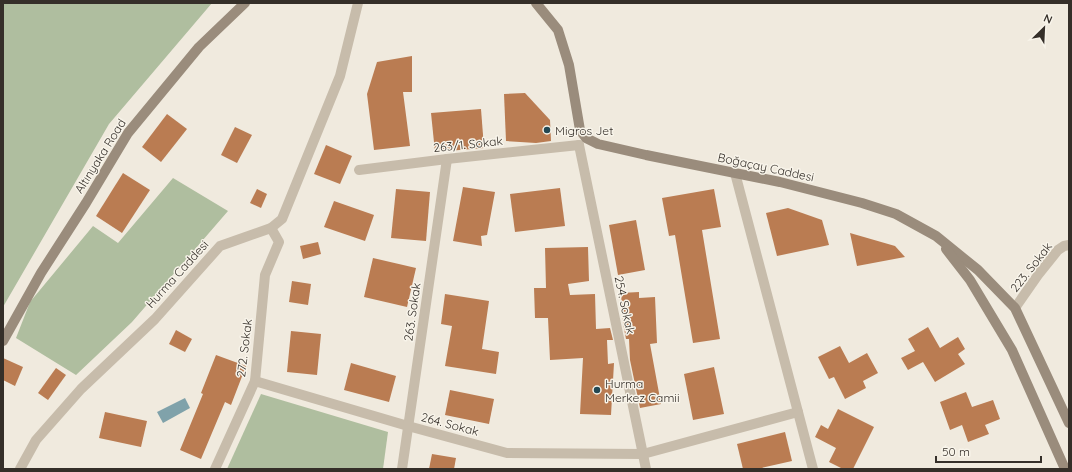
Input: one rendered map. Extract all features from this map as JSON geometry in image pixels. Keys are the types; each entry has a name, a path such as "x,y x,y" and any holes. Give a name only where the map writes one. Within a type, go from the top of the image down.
{"main road":[{"name":"Altınyaka Road","path":"3,341 41,273 86,203 128,133 199,47 245,3"},
{"path":"536,3 558,30 569,65 582,142"},
{"name":"Boğaçay Caddesi","path":"582,142 598,144 780,182 862,203 896,214 936,236 978,270 1015,308 1069,423"},
{"name":"Boğaçay Caddesi","path":"936,236 970,280 1012,350 1065,469"}],"street":[{"name":"Hurma Caddesi","path":"20,469 36,440 81,389 155,319 220,246 271,228 282,219 340,76 358,3"},
{"name":"263/1. Sokak","path":"359,170 582,142"},
{"name":"254. Sokak","path":"582,142 646,469"},
{"name":"263. Sokak","path":"402,469 447,159"},
{"path":"735,173 813,469"},
{"name":"272. Sokak","path":"215,469 255,381 265,275 279,242 271,228"},
{"name":"223. Sokak","path":"1015,308 1058,250 1069,245"},
{"name":"264. Sokak","path":"255,381 408,426 507,453 643,454 798,412"}],"green space":[{"path":"3,3 212,3 109,124 3,307"},
{"path":"173,178 228,211 132,322 76,375 16,338 30,302 93,226 118,243"},
{"path":"261,394 388,432 383,469 227,469"}],"water":[{"path":"185,398 190,408 163,423 157,412"}],"building":[{"path":"412,56 412,92 403,92 410,146 374,150 367,94 377,62"},
{"path":"525,93 550,120 551,141 536,143 506,141 504,94"},
{"path":"481,109 484,148 435,152 431,113"},
{"path":"167,114 187,129 161,162 142,147"},
{"path":"235,127 252,135 237,163 221,155"},
{"path":"326,145 352,156 340,184 314,174"},
{"path":"123,173 150,190 122,233 96,216"},
{"path":"463,187 495,192 487,235 481,236 482,246 453,241"},
{"path":"560,188 565,226 515,232 510,194"},
{"path":"257,189 267,194 261,208 250,203"},
{"path":"396,189 430,192 426,241 391,238"},
{"path":"714,189 721,227 702,230 720,339 693,343 675,235 669,236 662,198"},
{"path":"334,201 374,215 365,241 324,227"},
{"path":"788,208 822,220 829,245 777,256 766,213"},
{"path":"636,220 645,270 618,275 609,225"},
{"path":"850,233 895,246 905,257 857,266"},
{"path":"318,242 321,254 303,259 300,246"},
{"path":"588,247 589,281 568,284 570,295 595,294 596,329 610,328 613,340 607,340 608,364 614,363 611,415 580,414 583,358 550,360 548,318 535,318 534,288 546,288 545,248"},
{"path":"373,258 416,268 407,307 364,297"},
{"path":"292,281 311,284 308,305 289,302"},
{"path":"639,292 639,298 655,297 657,343 650,344 661,404 640,408 630,360 629,339 626,339 623,323 621,293"},
{"path":"445,294 489,301 482,349 499,352 496,374 445,366 452,326 441,324"},
{"path":"928,327 940,348 958,337 965,349 958,354 965,364 935,382 923,362 908,370 901,358 915,351 908,339"},
{"path":"176,330 192,339 185,352 169,344"},
{"path":"291,331 321,334 317,375 287,372"},
{"path":"840,346 849,363 867,353 878,373 863,381 866,388 845,399 834,377 829,379 818,357"},
{"path":"216,355 246,366 231,405 225,402 201,459 180,450 203,394 201,393"},
{"path":"3,358 23,367 15,386 3,380"},
{"path":"351,363 396,376 389,402 344,390"},
{"path":"714,367 724,414 693,420 684,374"},
{"path":"56,368 66,375 48,400 38,393"},
{"path":"450,390 494,399 489,424 445,415"},
{"path":"966,392 972,407 993,400 1000,419 985,425 989,434 968,442 962,425 950,430 940,402"},
{"path":"838,409 874,427 853,469 843,469 829,462 836,448 815,437 821,425 828,429"},
{"path":"105,412 147,421 141,447 99,438"},
{"path":"785,432 792,461 757,469 743,469 737,444"},
{"path":"432,454 456,458 454,469 429,469"}],"place":[{"name":"Migros Jet","path":"547,130"},
{"name":"Hurma Merkez Camii","path":"597,390"}]}
